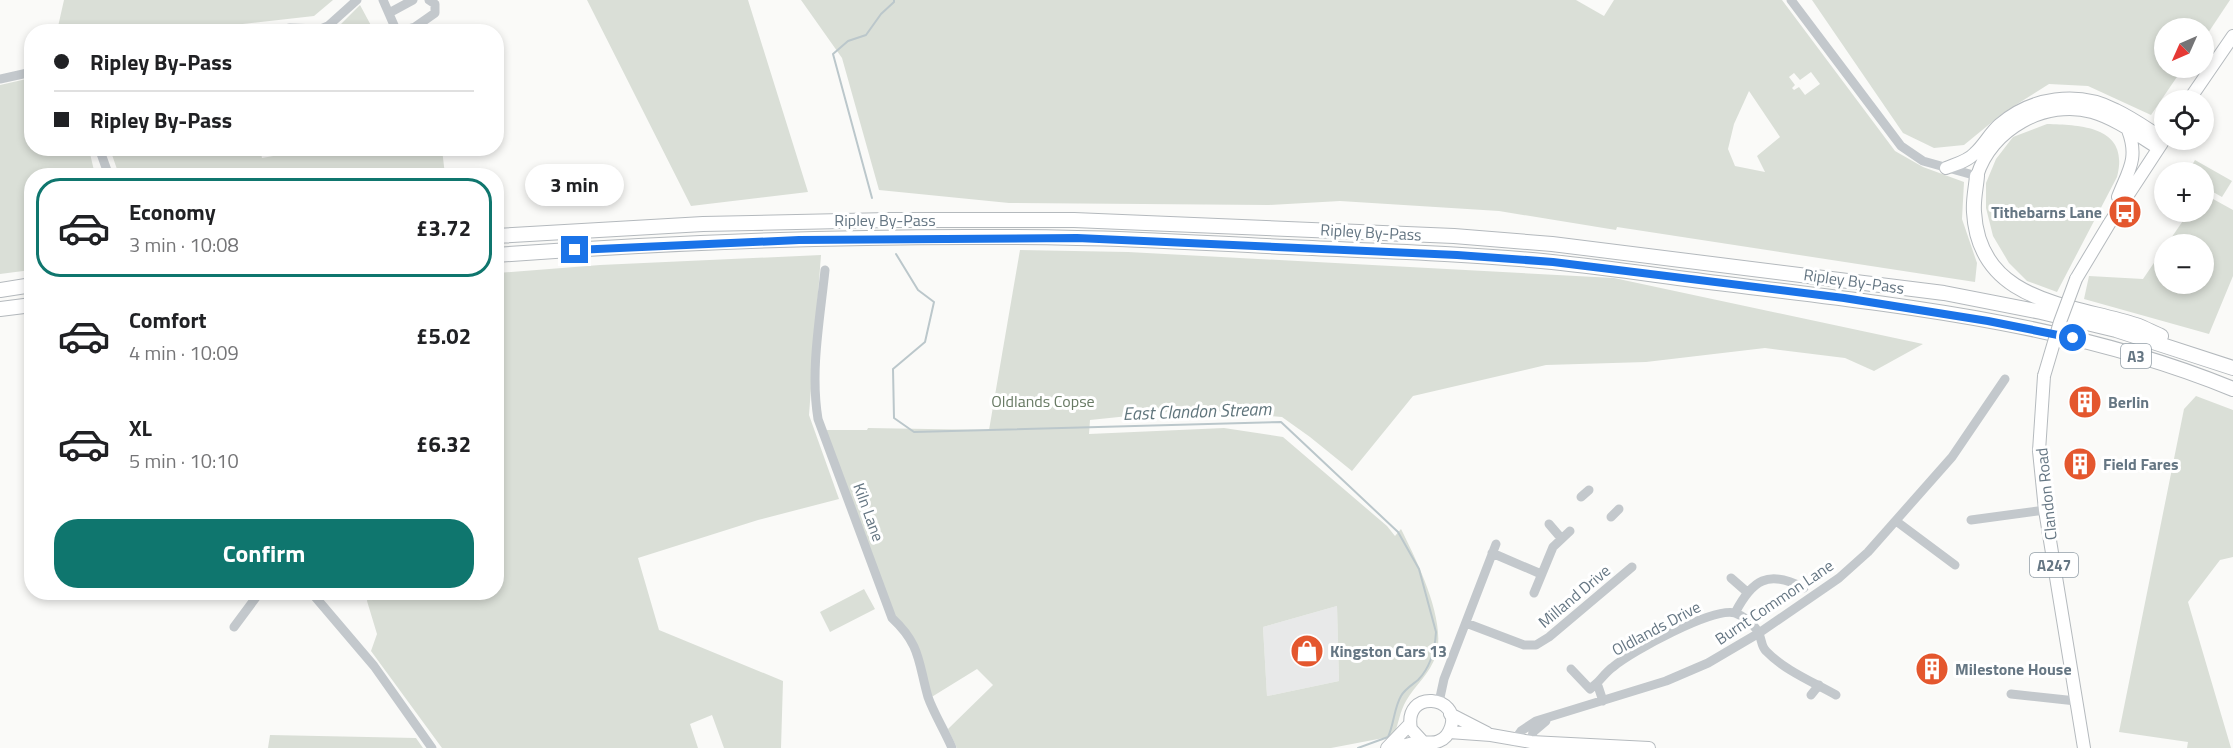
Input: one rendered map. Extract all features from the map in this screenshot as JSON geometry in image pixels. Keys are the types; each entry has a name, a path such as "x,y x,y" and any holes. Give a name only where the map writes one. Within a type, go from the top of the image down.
{"highway":[{"path":"1977,176 1974,211 1981,244 1997,271 2013,286 2050,303 2137,326 2162,336 2192,353"},
{"name":"Ripley By-Pass","path":"504,236 704,224 889,220 1074,220 1454,236 1552,244 1944,293 2041,312 2116,330 2233,368"},
{"name":"Ripley By-Pass","path":"504,255 799,240 1077,238 1434,254 1553,262 1844,298 1988,321 2111,348 2185,370 2233,389"},
{"path":"0,290 24,286"},
{"path":"0,309 24,306"}],"main road":[{"path":"2196,90 2233,36"},
{"path":"1946,168 1970,157 1999,125 2022,108 2053,99 2068,98 2100,103 2115,109 2154,136"},
{"path":"1977,176 1981,163 1998,140 2019,123 2054,110 2074,109 2092,112 2128,130 2154,139"},
{"path":"2109,224 2133,161 2128,130"},
{"name":"Clandon Road","path":"2084,748 2045,510 2039,451 2043,378 2076,279 2157,150"},
{"path":"1423,742 1414,734 1410,723 1411,713 1415,707 1434,701 1450,714 1491,735"},
{"path":"1394,748 1423,742 1436,742 1445,738 1452,720 1450,714"},
{"path":"1387,748 1410,723"},
{"path":"1449,732 1491,735 1514,741 1649,748"}],"street":[{"path":"330,24 357,0"},
{"path":"383,0 394,24"},
{"path":"389,13 413,0"},
{"path":"419,24 435,13 435,4 429,0"},
{"path":"1791,0 1901,146 1923,161 1977,176"},
{"path":"0,79 24,74"},
{"name":"Kiln Lane","path":"825,270 817,355 818,419 892,618 916,648 929,699 952,748"},
{"name":"Burnt Common Lane","path":"1514,741 1529,725 1686,673 1708,663 1759,633 1839,578 1868,552 1952,457 2005,379"},
{"path":"1611,517 1619,509"},
{"path":"1971,520 2045,510"},
{"path":"1896,521 1956,565"},
{"path":"1549,524 1561,538"},
{"path":"1534,593 1553,547 1570,531"},
{"path":"1434,701 1494,549 1541,574"},
{"name":"Milland Drive","path":"1466,623 1524,645 1536,645 1549,637 1632,567"},
{"path":"1731,578 1747,592"},
{"path":"1804,588 1782,578 1770,578 1747,592 1735,613 1748,621 1759,633 1763,648 1775,660 1836,695"},
{"path":"234,627 254,600"},
{"path":"318,600 374,666 432,748"},
{"name":"Oldlands Drive","path":"1597,683 1613,666 1635,652 1716,614 1735,613"},
{"path":"1571,669 1590,689 1597,683 1603,701"},
{"path":"1811,695 1819,685"},
{"path":"2011,694 2076,701"},
{"name":"Burnt Common Lane","path":"1531,742 1533,732 1551,718"}],"shaded area":[{"path":"1337,606 1339,681 1267,696 1263,627"}],"green space":[{"path":"64,0 333,0 314,16 243,24 59,24"},
{"path":"587,0 748,0 808,192 691,206"},
{"path":"801,0 1576,0 1604,16 1614,0 1782,0 1895,151 1923,167 1964,182 1962,219 1977,263 1975,282 1499,211 1340,201 1269,205 1009,203 879,190 842,58","holes":["1811,72 1820,84 1805,95 1799,87 1794,90 1792,88 1795,85 1789,77 1794,73 1800,80","1749,91 1780,137 1757,156 1765,172 1735,166 1728,149 1734,124"]},
{"path":"1812,0 2230,0 2214,24 2214,18 2154,18 2154,78 2176,78 2168,90 2154,90 2154,111 2151,115 2088,86 2049,84 2003,113 1964,145 1934,148 1903,133"},
{"path":"360,5 370,24 341,24"},
{"path":"24,80 24,156 91,156 93,168 24,168 24,271 0,274 0,85"},
{"path":"2047,124 2075,126 2100,132 2117,148 2119,160 2117,177 2057,292 2027,281 2009,263 1993,236 1986,208 1986,183 1996,159 2013,137"},
{"path":"112,156 262,156 262,158 273,156 443,156 444,168 117,168"},
{"path":"2214,171 2232,181 2222,197 2214,193"},
{"path":"2214,200 2233,210 2233,276 2209,334 2084,299 2089,276 2143,279 2154,263 2154,294 2214,294 2214,234 2174,234 2182,222 2214,222"},
{"name":"Oldlands Copse","path":"1020,250 1128,252 1614,278 1923,344 1874,371 1845,358 1765,348 1646,362 1546,365 1413,396 1352,471 1282,417 1196,409 1090,420 1089,434 1224,428 1283,437 1387,526 1395,536 1401,529 1422,573 1434,608 1438,641 1436,655 1430,668 1404,705 1394,736 1331,748 957,748 948,729 993,685 977,669 930,698 921,661 893,618 825,430 867,430 868,428 989,430","holes":["1337,606 1339,681 1267,696 1263,627"]},
{"path":"821,255 809,415 839,499 758,520 638,558 659,630 783,681 781,748 724,748 712,715 690,724 698,748 442,748 371,651 377,634 367,600 504,600 504,272 600,265"},
{"path":"2196,396 2233,410 2233,557 2220,560 2188,602 2231,748 2187,748 2188,742 2119,732 2184,409"},
{"path":"864,589 875,609 830,632 820,612"},
{"path":"270,735 416,738 423,748 268,748"}],"waterway":[{"name":"East Clandon Stream","path":"872,198 833,54 848,41 866,35 894,0"},
{"name":"East Clandon Stream","path":"896,254 918,290 934,302 925,342 893,369 894,418 914,432 1281,422 1398,532 1419,569 1436,632 1434,645 1426,670 1401,696 1388,737 1358,748"}],"place":[{"name":"Tithebarns Lane","path":"2125,212"},
{"name":"Berlin","path":"2085,402"},
{"name":"Field Fares","path":"2080,464"},
{"name":"Kingston Cars 13","path":"1307,651"},
{"name":"Milestone House","path":"1932,669"}],"route":[{"path":"575,250 799,240 1077,238 1457,255 1553,262 1844,298 1988,321 2073,338"}]}
